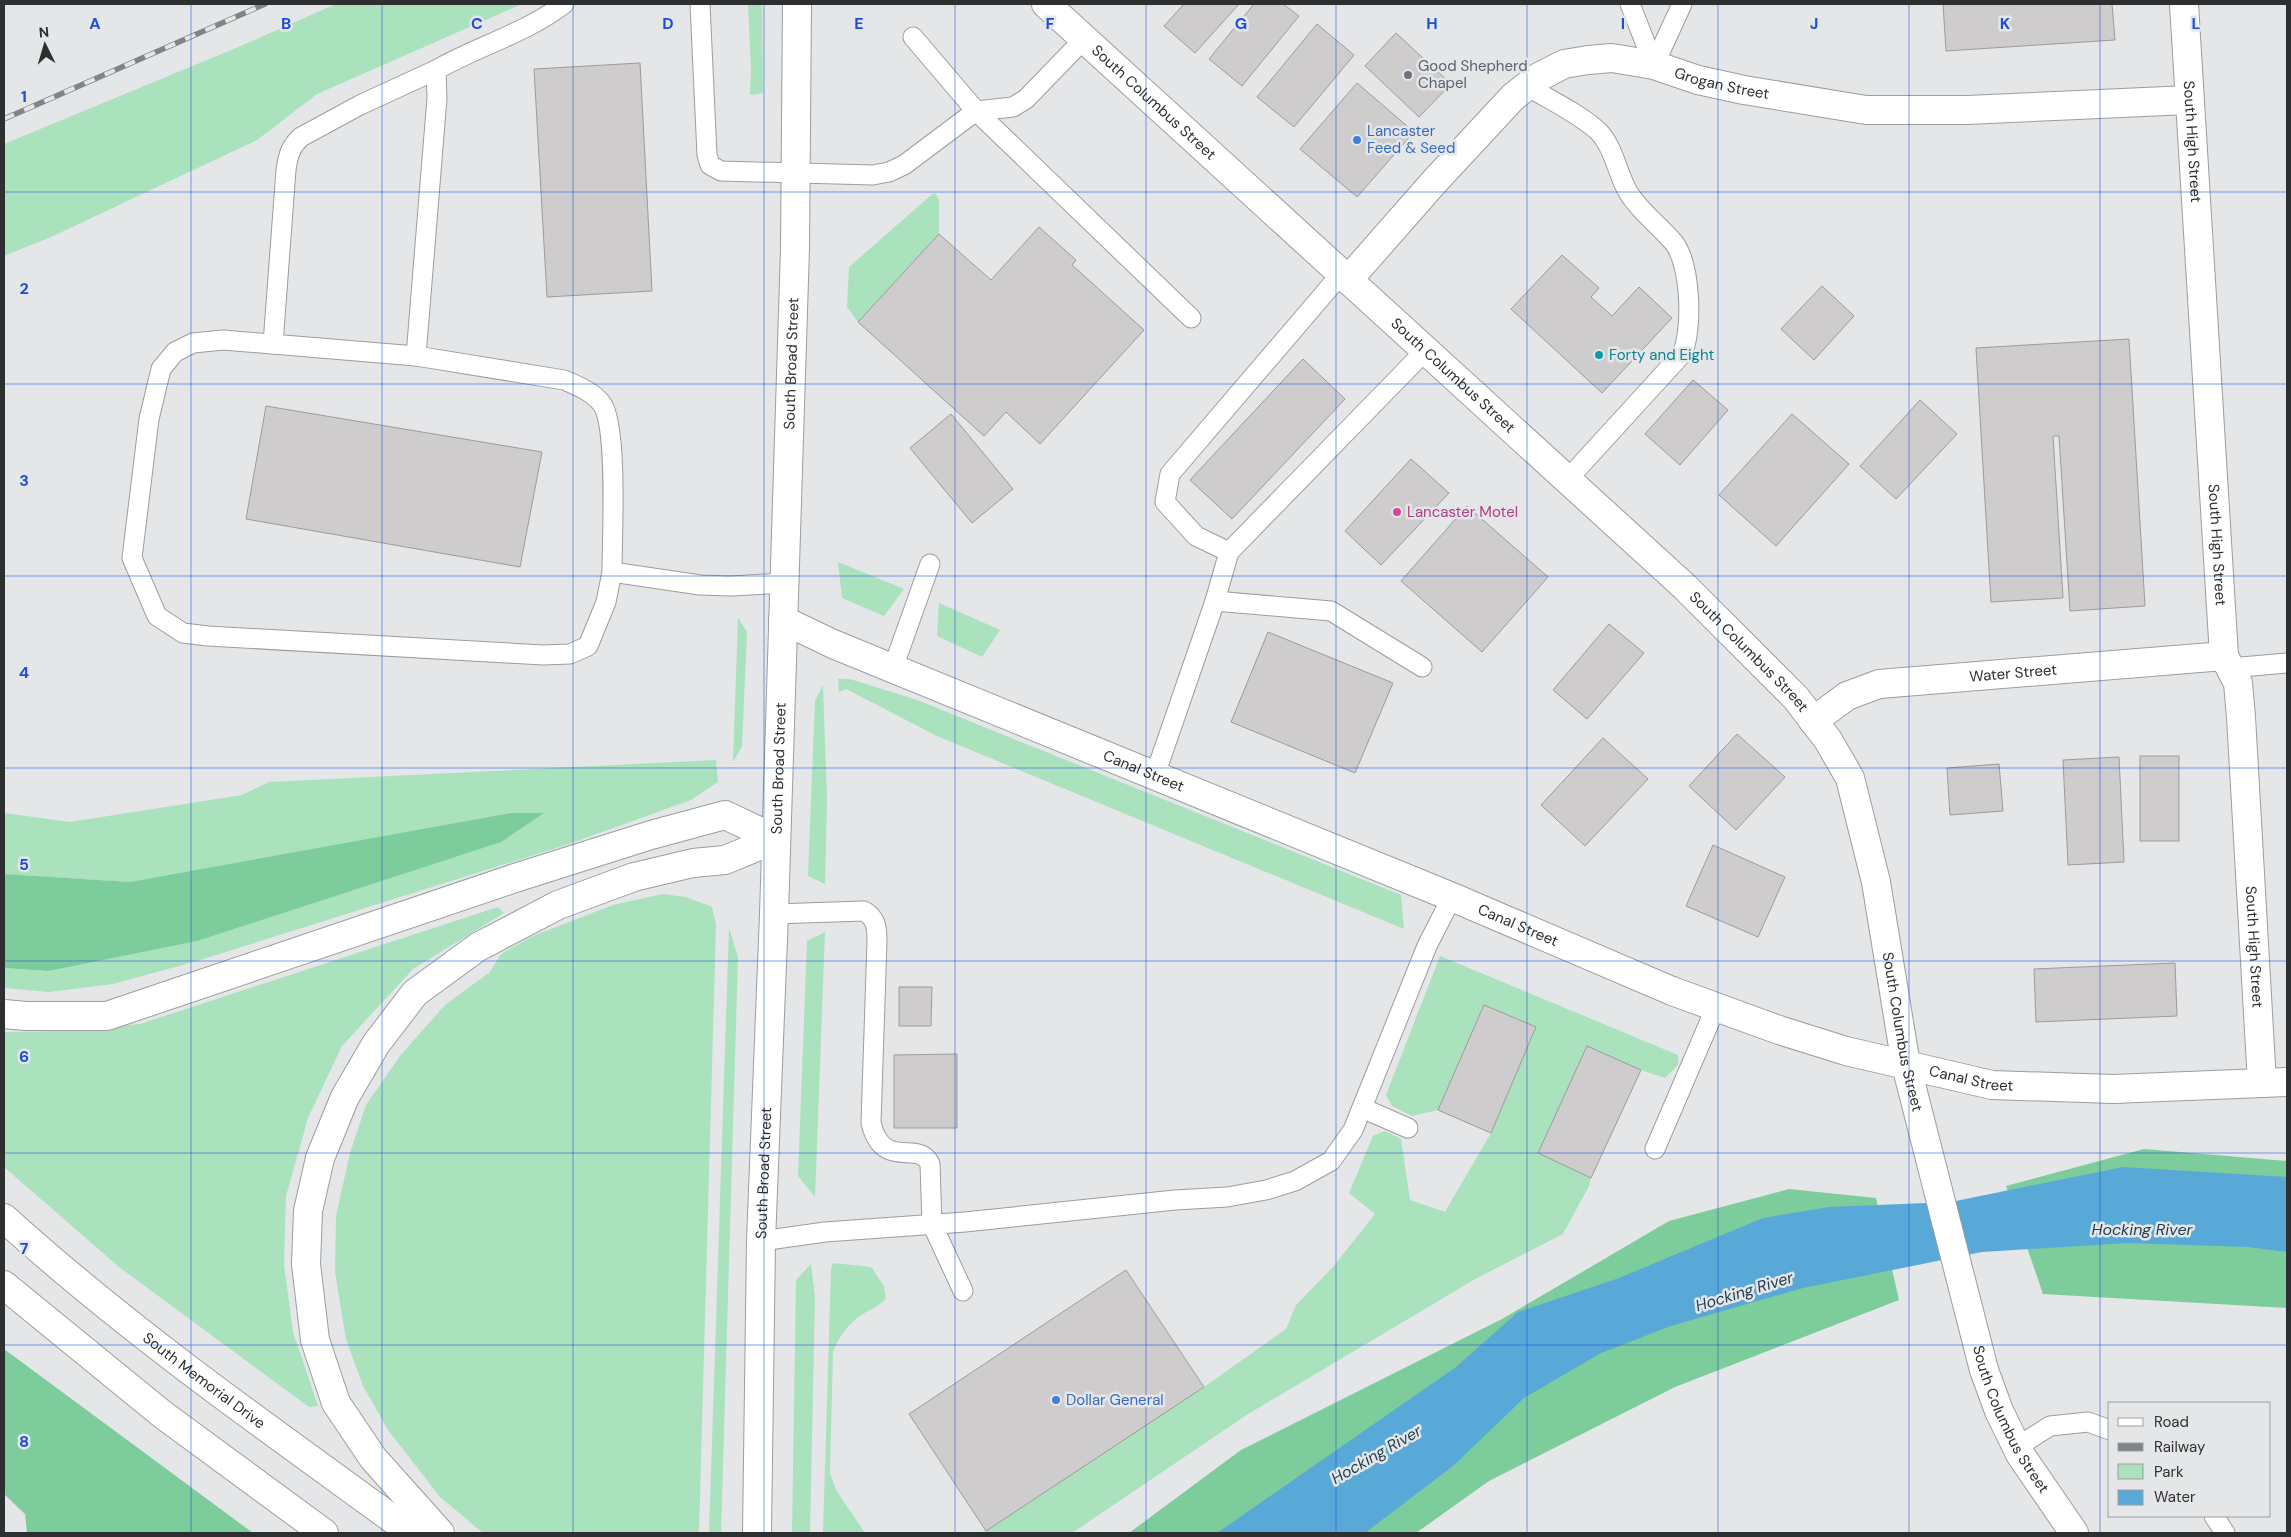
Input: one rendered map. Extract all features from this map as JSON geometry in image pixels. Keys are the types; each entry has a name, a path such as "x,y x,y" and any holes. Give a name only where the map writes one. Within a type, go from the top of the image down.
{"main road":[{"name":"South Broad Street","path":"757,1533 761,1241 774,914 796,174 797,4"},
{"name":"South Columbus Street","path":"1046,4 1685,587 1796,698 1828,740 1850,778 1876,882 1906,1065 1984,1370 1999,1411 2017,1447 2074,1533"},
{"name":"South High Street","path":"2184,4 2227,662 2238,683 2275,1082"},
{"name":"Grogan Street","path":"1344,277 1513,97 1537,78 1564,64 1612,58 1654,65 1717,84 1866,110 1967,110 2189,100"},
{"name":"Canal Street","path":"783,620 833,644 1716,1007 1846,1051 1992,1086 2113,1089 2275,1082"},
{"name":"Water Street","path":"1813,721 1847,696 1879,684 2227,662"},
{"path":"4,1014 26,1016 107,1016 515,878 651,835 725,815 776,839"},
{"path":"440,1533 373,1458 336,1403 315,1340 306,1264 308,1211 320,1158 345,1096 376,1044 415,993 478,947 574,898 634,877 693,863 725,860 776,839"},
{"name":"South Memorial Drive","path":"4,1218 53,1262 193,1374 412,1533"},
{"path":"4,1285 162,1414 324,1533"}],"lane":[{"path":"273,344 286,170 288,154 292,145 301,137 360,105 436,70 460,56 544,19 564,4"},
{"path":"700,4 707,155 710,165 714,169 721,171 796,174 873,174 889,172 904,165 976,111 1013,106 1026,99 1085,38"},
{"path":"1630,4 1654,65"},
{"path":"1654,65 1682,4"},
{"path":"913,37 976,111 1191,318"},
{"path":"416,356 437,98 436,70"},
{"path":"1527,86 1599,132 1615,160 1629,194 1675,244 1681,256 1690,317 1687,343 1682,354 1567,480"},
{"path":"1229,552 1196,536 1165,502 1170,474 1344,277"},
{"path":"223,340 273,344 416,356 564,380 585,388 603,405 608,422 612,451 612,572 606,602 588,646 570,654 543,656 208,636 183,633 157,616 132,558 149,419 161,369 175,352 193,343 223,340"},
{"path":"1155,775 1215,601 1229,552 1425,351"},
{"path":"893,668 930,564"},
{"path":"612,572 700,585 730,586 784,583"},
{"path":"1215,601 1331,611 1422,666"},
{"path":"2227,662 2287,663"},
{"path":"761,1241 826,1232 965,1222 1175,1200 1227,1197 1266,1190 1295,1181 1331,1161 1354,1130 1426,946 1452,897"},
{"path":"774,914 864,911 871,915 876,922 871,1123 874,1136 885,1149 900,1154 920,1153 927,1156 930,1164 932,1224 963,1291"},
{"path":"1655,1148 1716,1007"},
{"path":"1362,1108 1408,1128"},
{"path":"2017,1447 2050,1426 2088,1422 2108,1429"},
{"path":"2215,1517 2225,1533"}],"green space":[{"path":"336,4 522,4 317,94 257,140 51,237 4,256 4,144 236,48"},
{"path":"748,4 762,4 763,93 750,95 751,68"},
{"path":"935,193 939,200 939,234 858,322 847,307 849,267"},
{"path":"838,562 904,589 884,616 842,598"},
{"path":"939,603 1000,630 982,657 937,636"},
{"path":"738,618 747,632 742,746 733,762"},
{"path":"838,679 850,679 917,700 1401,895 1404,929 937,736 846,689 839,692"},
{"path":"823,685 827,798 825,884 808,876 815,701"},
{"path":"716,760 718,782 691,800 566,845 197,961 113,984 49,992 4,988 4,968 49,971 197,941 270,858 130,882 4,874 4,813 70,822 242,795 269,782"},
{"path":"511,813 544,813 501,842 197,941 49,971 4,968 4,874 130,882"},
{"path":"662,894 686,897 712,907 716,924 699,1533 483,1533 440,1497 388,1430 363,1386 346,1339 335,1272 336,1216 350,1153 366,1105 400,1056 445,1005 490,972 501,954 533,936 613,905"},
{"path":"498,907 504,913 413,969 342,1046 308,1118 286,1196 284,1265 293,1332 318,1406 309,1407 119,1267 4,1167 4,1032 68,1031 140,1024"},
{"path":"729,928 738,957 721,1533 709,1533"},
{"path":"825,932 815,1197 798,1176 807,941"},
{"path":"1440,956 1678,1055 1678,1065 1665,1078 1587,1047 1538,1153 1591,1178 1589,1186 1563,1234 1477,1278 1248,1414 1072,1533 982,1533 1204,1387 1286,1329 1296,1305 1333,1267 1375,1214 1349,1193 1373,1136 1385,1131 1401,1139 1410,1200 1445,1212 1491,1133 1536,1027 1484,1005 1438,1110 1412,1116 1392,1106 1386,1095"},
{"path":"2144,1149 2287,1161 2287,1308 2043,1294 2006,1186"},
{"path":"1789,1189 1876,1198 1899,1300 1675,1387 1489,1481 1416,1533 1129,1533 1241,1450 1502,1319 1669,1221"},
{"path":"833,1263 871,1267 884,1286 886,1299 852,1322 833,1351 830,1473 836,1490 865,1533 823,1533 831,1269"},
{"path":"811,1264 815,1297 810,1533 792,1533 796,1280"},
{"path":"4,1349 253,1533 27,1533 25,1514 4,1494"}],"water":[{"name":"Hocking River","path":"2123,1167 2287,1177 2287,1252 2248,1247 2127,1243 1982,1252 1803,1288 1671,1326 1601,1353 1524,1398 1453,1466 1365,1533 1217,1533 1456,1367 1518,1312 1619,1278 1763,1218 1829,1207 1951,1202"}],"building":[{"path":"1184,4 1239,4 1195,53 1164,26"},
{"path":"1254,4 1283,4 1299,16 1242,86 1209,59"},
{"path":"1943,4 2112,4 2115,40 1946,51"},
{"path":"1317,24 1354,55 1294,127 1257,97"},
{"name":"Good Shepherd Chapel","path":"1396,33 1451,84 1419,117 1365,66"},
{"path":"640,63 652,291 547,297 534,69"},
{"name":"Lancaster Feed & Seed","path":"1357,83 1414,132 1357,197 1300,149"},
{"path":"1039,227 1076,260 1072,265 1144,330 1040,444 1006,412 984,436 858,322 939,234 991,280"},
{"name":"Forty and Eight","path":"1562,255 1599,288 1591,297 1612,316 1639,287 1672,318 1602,393 1511,309"},
{"path":"1822,286 1854,316 1814,360 1781,329"},
{"path":"2129,339 2145,606 2070,611 2059,436 2053,436 2063,598 1991,602 1976,348"},
{"path":"1303,359 1345,399 1232,519 1190,480"},
{"path":"1693,380 1728,410 1680,465 1645,434"},
{"path":"1920,400 1957,434 1896,499 1860,466"},
{"path":"266,406 542,452 520,567 246,519"},
{"path":"951,414 1013,489 972,523 910,448"},
{"path":"1792,414 1849,464 1776,546 1719,495"},
{"path":"1411,459 1449,493 1381,565 1345,531"},
{"path":"1467,506 1548,577 1482,652 1401,581"},
{"path":"1609,624 1644,653 1587,719 1553,690"},
{"path":"1268,632 1393,683 1355,773 1231,722"},
{"path":"1737,734 1785,777 1736,830 1689,786"},
{"path":"1603,738 1648,779 1585,846 1541,805"},
{"path":"2140,756 2179,756 2179,841 2140,841"},
{"path":"2119,757 2124,862 2068,865 2063,760"},
{"path":"1999,764 2003,811 1950,815 1947,768"},
{"path":"1713,845 1785,877 1758,937 1686,906"},
{"path":"2175,963 2177,1016 2036,1022 2034,969"},
{"path":"899,987 932,987 931,1026 899,1026"},
{"path":"1484,1005 1536,1027 1491,1133 1438,1110"},
{"path":"1587,1046 1641,1070 1591,1178 1538,1153"},
{"path":"957,1054 957,1128 894,1128 894,1055"},
{"name":"Dollar General","path":"1126,1270 1204,1387 986,1531 909,1414"}],"railway":[{"path":"4,119 265,4"}],"place":[{"name":"Good Shepherd Chapel","path":"1408,75"},
{"name":"Lancaster Feed & Seed","path":"1357,140"},
{"name":"Forty and Eight","path":"1599,355"},
{"name":"Lancaster Motel","path":"1397,512"},
{"name":"Dollar General","path":"1056,1400"}]}
